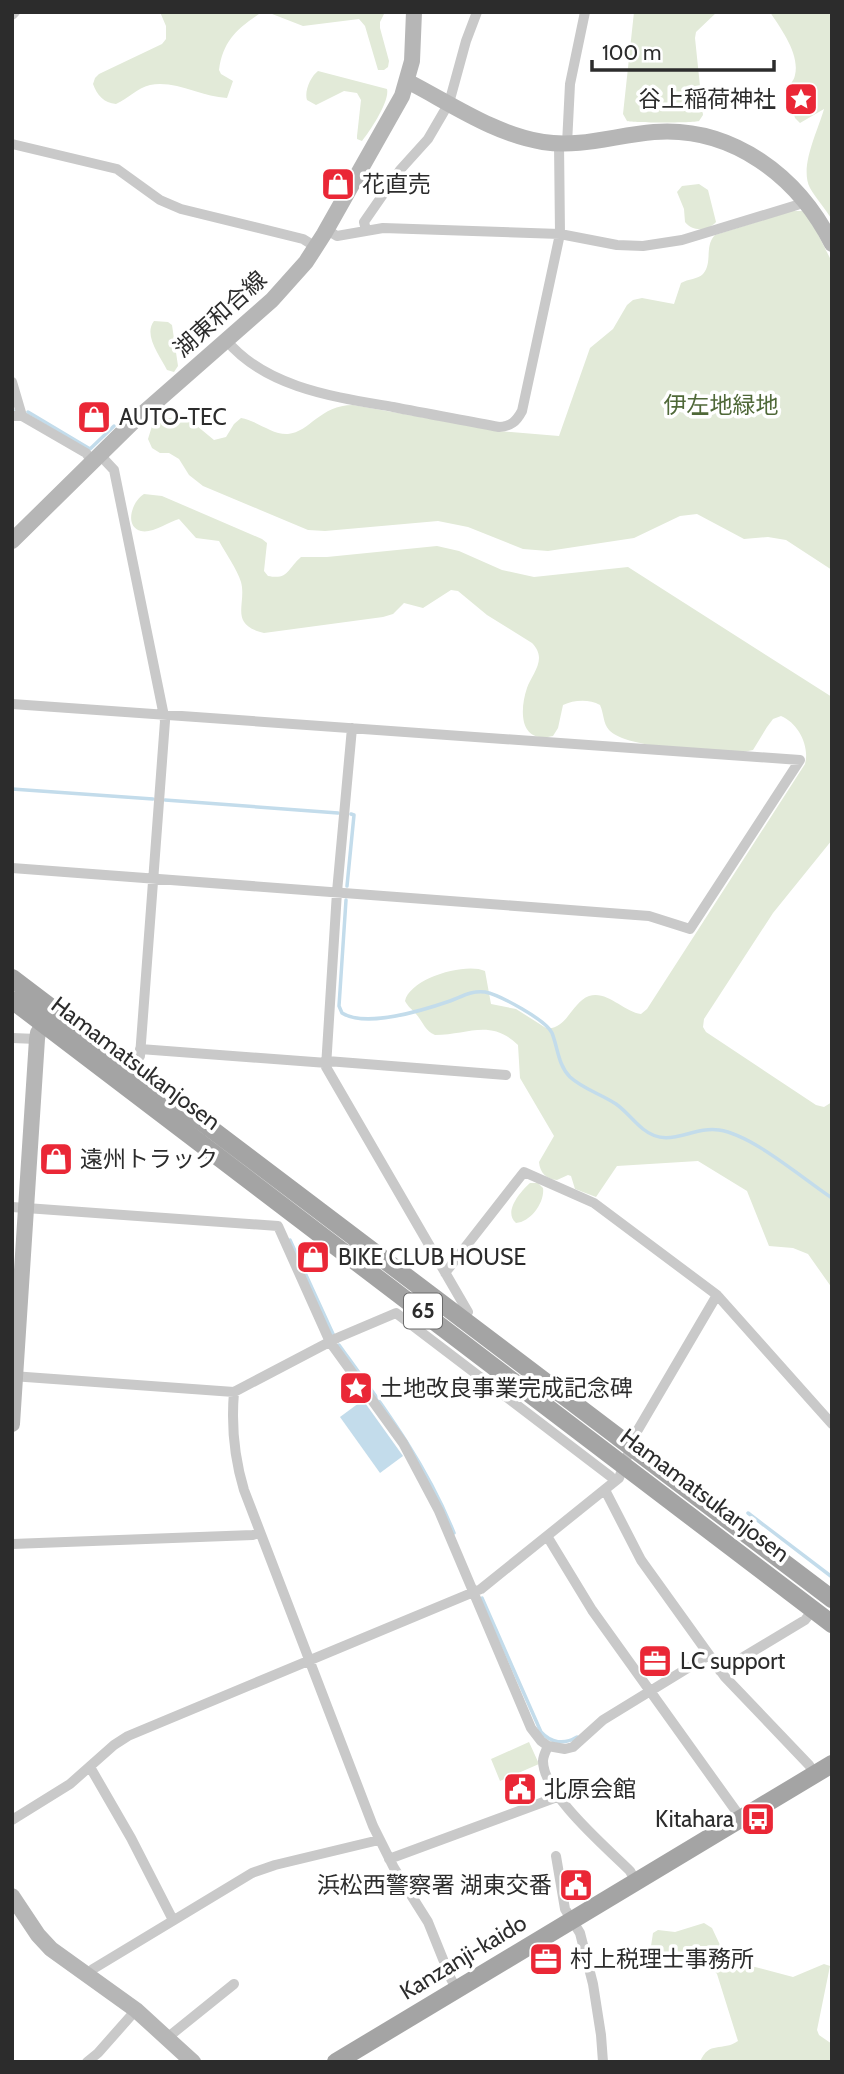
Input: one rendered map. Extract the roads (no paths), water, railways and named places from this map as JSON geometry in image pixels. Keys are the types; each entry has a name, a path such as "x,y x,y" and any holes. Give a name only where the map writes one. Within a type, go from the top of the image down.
{"main road":[{"name":"Hamamatsukanjosen","path":"12,978 131,1068 452,1333"},
{"name":"Hamamatsukanjosen","path":"12,1000 41,1032 452,1333 627,1455 760,1556 832,1599"},
{"name":"Hamamatsukanjosen","path":"760,1556 813,1609 832,1624"},
{"name":"Kanzanji-kaido","path":"336,2062 741,1818 826,1772"}],"street":[{"name":"湖東和合線","path":"12,541 96,457 284,288 316,247 394,111 407,81 414,48 414,12"},
{"path":"366,230 365,222 400,170 428,139 449,103 477,12"},
{"path":"226,340 236,352 271,374 317,393 499,427 509,426 517,420 522,411 560,234 563,143 570,83 585,12"},
{"path":"407,81 524,138 563,143 657,132 704,136 737,147 768,164 786,179 805,199 832,243"},
{"path":"12,144 117,169 170,205 303,239 316,247"},
{"path":"327,230 337,236 366,230 394,229 560,234 617,245 656,245 682,240 797,205 805,199"},
{"path":"12,382 17,416 96,457 114,470 165,721 140,1049 131,1068"},
{"path":"12,704 800,760 690,929 649,916 12,867"},
{"path":"352,728 337,892 326,1067 468,1312 452,1333"},
{"path":"12,1038 41,1032 19,1207 12,1424"},
{"path":"140,1049 506,1075"},
{"path":"445,1273 524,1172 594,1203 717,1295 832,1424"},
{"path":"19,1207 278,1226 330,1342 403,1443 439,1511 531,1728 548,1746 565,1749 573,1746 598,1723 709,1655"},
{"path":"12,1819 63,1789 114,1745 128,1737 481,1589 619,1478 636,1433 717,1295"},
{"path":"14,1376 234,1392 330,1342 396,1313 452,1333 615,1482"},
{"path":"234,1392 234,1452 244,1490 379,1840 428,1922 457,1989"},
{"path":"605,1490 636,1553 720,1671 809,1765 826,1772"},
{"path":"12,1544 253,1535 260,1532"},
{"path":"547,1536 593,1610 741,1818"},
{"path":"720,1671 805,1620 813,1609"},
{"path":"548,1746 544,1766 557,1797 630,1871 636,1882"},
{"path":"90,1767 131,1838 173,1920"},
{"path":"389,1859 557,1797"},
{"path":"88,1976 93,1969 241,1879 263,1869 379,1840"},
{"path":"556,1856 565,1909 580,1933 593,1984 603,2062"},
{"path":"12,1896 44,1942 136,2010 193,2062"},
{"path":"167,2038 234,1984"},
{"path":"87,2062 136,2010"}],"water":[{"path":"363,1400 403,1456 380,1473 340,1417"}],"waterway":[{"path":"28,412 90,449 114,426"},
{"path":"12,789 153,799"},
{"path":"165,800 338,813"},
{"path":"347,886 354,815 351,814"},
{"path":"346,900 339,1006 342,1013 365,1019 380,1018 426,1009 471,993 492,994 522,1009 548,1028 570,1077 616,1104 643,1129 662,1137 709,1130 732,1134 762,1149 832,1198"},
{"path":"290,1240 333,1334"},
{"path":"339,1345 417,1459 454,1533"},
{"path":"748,1513 832,1577"},
{"path":"482,1598 541,1732 558,1742 577,1737"}],"place":[{"name":"谷上稲荷神社","path":"801,99"},
{"name":"花直売","path":"338,184"},
{"name":"AUTO-TEC","path":"94,417"},
{"name":"遠州トラック","path":"56,1159"},
{"name":"BIKE CLUB HOUSE","path":"313,1257"},
{"name":"土地改良事業完成記念碑","path":"356,1388"},
{"name":"LC support","path":"655,1661"},
{"name":"北原会館","path":"520,1789"},
{"name":"Kitahara","path":"758,1819"},
{"name":"浜松西警察署 湖東交番","path":"576,1885"},
{"name":"村上税理士事務所","path":"546,1959"}],"park label":[{"name":"伊左地緑地","path":"721,405"}]}
